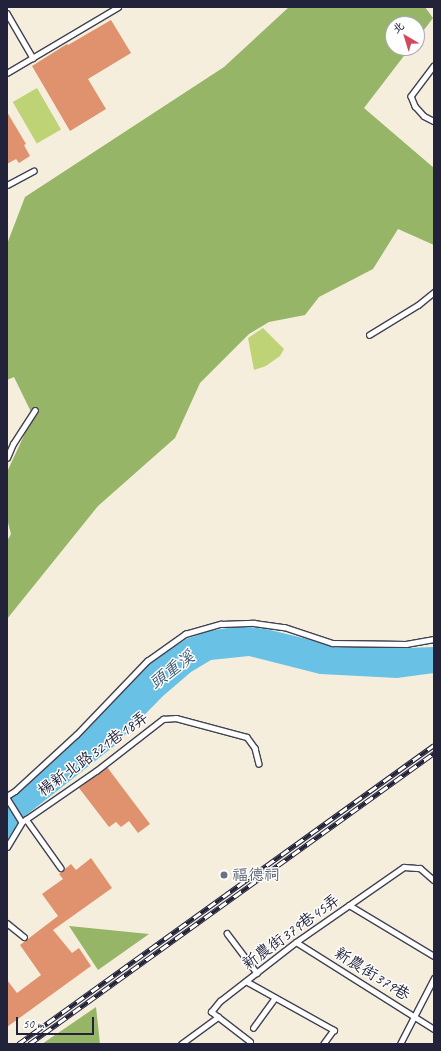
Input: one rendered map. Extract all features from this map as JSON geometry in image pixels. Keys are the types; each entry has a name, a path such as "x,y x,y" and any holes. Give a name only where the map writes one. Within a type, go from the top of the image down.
{"lane":[{"path":"7,73 118,7"},
{"path":"7,13 33,58"},
{"path":"434,66 411,96 415,106 424,116 434,121"},
{"path":"7,186 33,171"},
{"path":"369,335 418,305 434,292"},
{"path":"7,458 13,444 35,410"},
{"path":"61,868 23,821 7,798 76,735 147,661 185,634 221,624 254,623 284,627 332,643 406,644 434,639"},
{"name":"楊新北路321巷18弄","path":"23,821 96,771 163,719 176,718 247,737 254,748 259,764"},
{"path":"7,847 23,821"},
{"name":"新農街379巷45弄","path":"218,1017 211,1012 220,1001 296,942 404,867 420,868 434,877"},
{"path":"349,904 434,956"},
{"path":"7,923 24,937"},
{"path":"227,933 258,972"},
{"name":"新農街379巷","path":"296,942 434,1029"},
{"path":"400,1044 434,978"},
{"path":"246,981 334,1030 324,1044"},
{"path":"252,1028 275,998"},
{"path":"181,1044 218,1017 250,1042 249,1044"}],"green space":[{"path":"289,7 425,7 433,18 425,28 425,16 385,16 385,56 404,56 364,108 434,168 434,245 398,229 373,269 319,297 305,315 269,322 249,334 200,383 175,438 98,506 7,619 7,541 11,534 7,519 7,472 33,416 14,377 7,380 7,244 25,197 224,67"},
{"path":"37,88 61,130 37,144 13,102"},
{"path":"263,328 284,349 280,356 266,366 254,370 248,338"},
{"path":"69,926 149,934 98,970"},
{"path":"96,1007 100,1044 42,1044"}],"water":[{"name":"頭重溪","path":"234,627 266,629 332,645 407,648 434,647 434,673 397,678 320,674 249,656 211,660 191,672 163,696 113,747 25,816 18,823 7,840 7,801 83,732 152,662 186,639 209,631"}],"building":[{"path":"111,20 131,53 88,79 106,109 70,131 32,66 67,44 68,45"},
{"path":"7,112 26,144 24,145 30,156 19,163 16,159 7,164"},
{"path":"107,767 150,824 138,833 129,821 121,827 116,822 109,827 79,788"},
{"path":"91,858 112,888 53,930 72,953 79,948 91,966 7,1027 7,980 17,993 41,975 20,945 58,916 42,894 63,879 59,874 71,864 76,870"}],"railway":[{"path":"18,1044 434,745"},
{"path":"29,1044 434,753"}],"place":[{"name":"福德祠","path":"224,875"}]}
